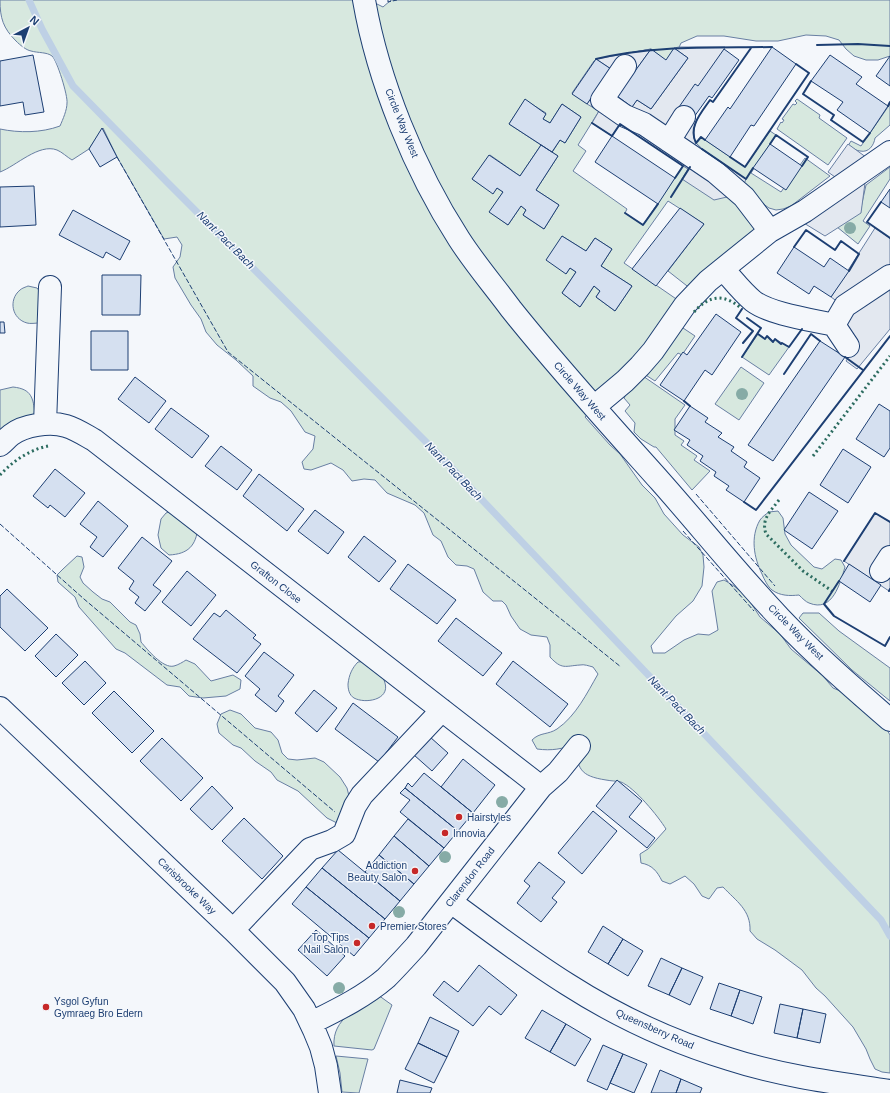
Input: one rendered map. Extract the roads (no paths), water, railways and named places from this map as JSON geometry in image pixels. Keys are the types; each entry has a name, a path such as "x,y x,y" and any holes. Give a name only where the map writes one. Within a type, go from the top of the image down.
{"street":[{"name":"Circle Way West","path":"364,0 377,56 402,128 445,216 460,241 538,342 778,616 849,685 890,720"},
{"path":"625,66 602,100 625,116 644,124 715,172 747,201 770,231"},
{"path":"669,141 684,118"},
{"path":"594,407 625,381 640,366 696,293 723,269 770,231 805,211 890,152"},
{"path":"723,269 749,297 763,307 834,325 848,346"},
{"path":"834,325 845,306 890,276"},
{"path":"45,424 50,287"},
{"name":"Grafton Close","path":"0,445 11,434 24,427 45,424 64,425 79,431 94,440 542,787"},
{"name":"Carisbrooke Way","path":"0,708 285,982 300,1002 321,1047 326,1066 330,1093"},
{"path":"232,930 310,849 336,839 344,834 355,806 362,795 442,710"},
{"name":"Clarendon Road","path":"311,1023 355,1000 385,979 416,946 542,787 558,772 579,746"},
{"name":"Queensberry Road","path":"451,902 530,960 568,985 628,1018 684,1043 753,1066 825,1081 888,1091"}],"waterway":[{"name":"Nant Pact Bach","path":"29,0 42,29 73,86 447,463 881,920 890,936"}],"place":[{"name":"Hairstyles","path":"459,817"},
{"name":"Innovia","path":"445,833"},
{"name":"Addiction Beauty Salon","path":"415,871"},
{"name":"Premier Stores","path":"372,926"},
{"name":"Top Tips Nail Salon","path":"357,943"},
{"name":"Ysgol Gyfun Gymraeg Bro Edern","path":"46,1007"}]}
